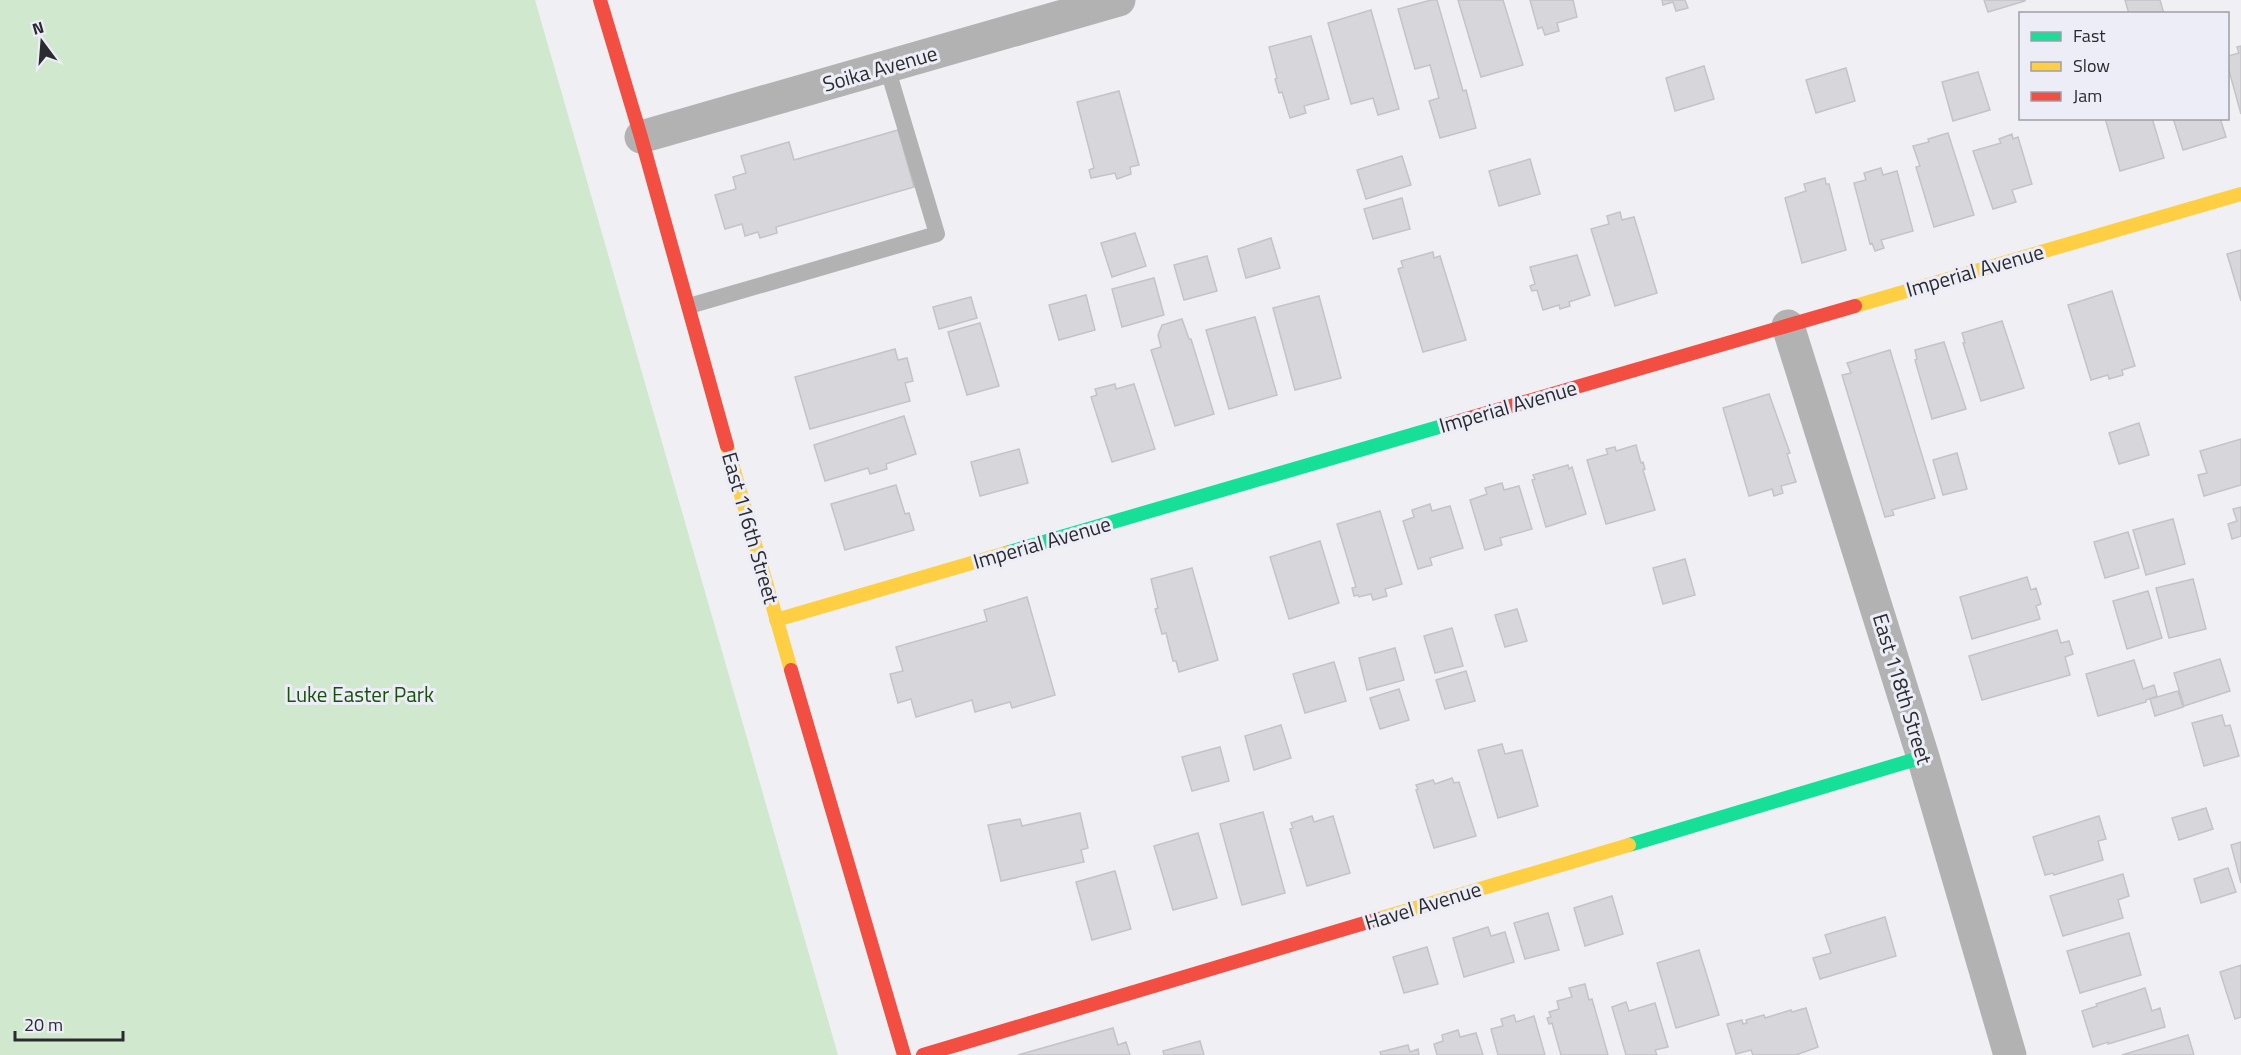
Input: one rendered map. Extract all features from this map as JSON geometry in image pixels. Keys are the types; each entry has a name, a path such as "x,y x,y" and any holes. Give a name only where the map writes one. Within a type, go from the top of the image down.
{"street":[{"name":"East 116th Street","path":"600,0 689,306 776,620 904,1055"},
{"name":"Soika Avenue","path":"641,137 1119,0"},
{"name":"Imperial Avenue","path":"776,620 2241,194"},
{"name":"East 118th Street","path":"1788,326 1923,757 2010,1055"},
{"name":"Havel Avenue","path":"923,1055 1923,757"}],"lane":[{"path":"689,306 937,234 887,67"}],"green space":[{"name":"Luke Easter Park","path":"0,0 535,0 838,1055 0,1055"}],"building":[{"path":"1437,0 1476,128 1440,138 1429,101 1439,98 1430,65 1415,69 1398,9"},
{"path":"1458,0 1503,0 1523,65 1481,77"},
{"path":"1530,0 1573,0 1577,17 1557,23 1559,31 1545,35 1542,27 1538,29"},
{"path":"1662,0 1685,0 1688,8 1676,11 1673,2 1663,5"},
{"path":"1984,0 2025,0 2025,1 1988,12"},
{"path":"2125,0 2160,0 2163,12 2128,12"},
{"path":"1371,10 1399,109 1378,115 1373,98 1351,104 1328,23"},
{"path":"1311,36 1329,99 1304,106 1306,113 1290,118 1282,92 1279,93 1269,47"},
{"path":"2241,46 2241,114 2229,71 2229,56 2239,53 2237,47"},
{"path":"1704,66 1714,99 1675,111 1666,78"},
{"path":"1846,68 1855,101 1816,113 1806,80"},
{"path":"1978,72 1990,110 1953,121 1942,82"},
{"path":"1119,91 1139,165 1130,167 1131,174 1117,179 1115,173 1091,178 1089,170 1094,168 1077,102"},
{"path":"2106,120 2153,120 2164,158 2120,171"},
{"path":"2174,120 2221,120 2226,137 2183,150"},
{"path":"898,130 914,187 776,227 777,233 760,238 758,232 745,236 742,224 725,229 715,195 736,189 733,177 746,173 741,156 789,142 794,160"},
{"path":"1948,133 1974,215 1934,227 1916,167 1920,166 1913,146 1929,142 1928,139"},
{"path":"2012,134 2013,139 2018,137 2032,184 2012,190 2016,202 1993,209 1973,151 2001,143 1999,139"},
{"path":"1402,156 1411,185 1366,199 1357,170"},
{"path":"1530,159 1540,194 1499,206 1489,171"},
{"path":"1881,168 1883,175 1897,171 1913,231 1881,240 1884,248 1875,251 1872,243 1870,244 1854,183 1866,180 1864,173"},
{"path":"1825,178 1826,184 1829,184 1846,250 1802,263 1785,198 1806,191 1804,184"},
{"path":"1402,198 1410,229 1373,239 1364,209"},
{"path":"1620,212 1622,220 1634,217 1657,293 1615,306 1591,229 1609,224 1607,216"},
{"path":"1135,233 1146,266 1112,277 1101,243"},
{"path":"1271,238 1280,268 1246,278 1238,249"},
{"path":"2241,250 2241,301 2227,254"},
{"path":"1433,252 1434,258 1440,256 1466,340 1423,352 1398,269 1403,267 1401,261"},
{"path":"1577,255 1590,295 1569,302 1570,306 1560,309 1559,305 1543,310 1537,290 1532,291 1530,286 1535,284 1530,267"},
{"path":"1207,256 1217,291 1184,300 1174,265"},
{"path":"1154,278 1164,315 1122,327 1112,289"},
{"path":"2112,291 2135,366 2122,370 2123,375 2109,379 2108,375 2091,380 2068,305"},
{"path":"1086,295 1095,330 1059,340 1049,305"},
{"path":"1319,296 1341,378 1295,390 1273,308"},
{"path":"971,297 977,318 939,329 933,307"},
{"path":"1255,317 1277,395 1229,409 1206,330"},
{"path":"1182,319 1189,339 1191,339 1214,414 1175,426 1151,350 1161,347 1158,335 1162,325"},
{"path":"2002,321 2024,388 1981,401 1962,333"},
{"path":"980,323 999,386 967,395 948,332"},
{"path":"1944,342 1966,409 1932,419 1915,360 1917,359 1915,350"},
{"path":"895,349 898,360 907,358 913,381 905,383 910,401 810,429 795,377"},
{"path":"1890,350 1935,498 1892,510 1894,515 1885,517 1842,375 1851,373 1847,363"},
{"path":"1115,384 1116,389 1134,384 1155,449 1112,462 1091,397 1097,395 1095,389"},
{"path":"1769,394 1790,453 1787,454 1796,482 1781,486 1783,493 1774,496 1772,489 1749,496 1723,408"},
{"path":"904,416 916,454 886,464 887,469 870,474 868,468 825,481 814,445"},
{"path":"2139,423 2149,455 2119,464 2109,433"},
{"path":"2241,439 2241,485 2204,496 2198,475 2207,473 2200,451"},
{"path":"1636,445 1641,463 1643,462 1645,469 1643,470 1655,510 1606,524 1587,460 1608,454 1606,449 1615,447 1616,451"},
{"path":"1019,449 1028,483 980,496 971,462"},
{"path":"1957,453 1967,489 1943,495 1933,460"},
{"path":"1568,465 1569,469 1572,467 1586,514 1546,527 1532,480 1535,479 1533,475"},
{"path":"1502,483 1504,490 1519,486 1532,529 1500,538 1502,545 1485,550 1470,500 1487,494 1485,488"},
{"path":"896,485 905,514 909,513 914,530 845,550 831,504"},
{"path":"1430,504 1432,511 1450,506 1463,548 1430,558 1432,565 1418,569 1403,521 1414,517 1412,510"},
{"path":"2241,507 2241,536 2232,539 2228,524 2237,521 2233,509"},
{"path":"1380,511 1402,584 1385,589 1387,596 1373,600 1371,594 1354,596 1352,588 1356,587 1337,524"},
{"path":"2173,519 2185,564 2146,575 2133,530"},
{"path":"2128,532 2139,568 2105,578 2094,542"},
{"path":"1320,541 1339,603 1289,619 1270,557"},
{"path":"1685,559 1695,595 1663,604 1653,568"},
{"path":"1192,568 1218,660 1179,672 1176,661 1173,661 1166,633 1162,634 1155,609 1158,608 1151,579"},
{"path":"2027,577 2031,590 2036,588 2041,604 2036,606 2040,619 1972,639 1960,597"},
{"path":"2193,579 2206,629 2169,638 2156,588"},
{"path":"2148,591 2162,638 2127,649 2113,601"},
{"path":"1027,597 1055,695 1012,708 1010,702 975,712 972,700 916,717 911,699 898,703 890,674 903,671 896,647 987,621 984,610"},
{"path":"1517,609 1527,641 1505,647 1495,615"},
{"path":"1452,628 1463,666 1435,673 1424,636"},
{"path":"2057,630 2061,643 2069,641 2073,654 2065,657 2070,675 1982,700 1969,656"},
{"path":"1395,648 1404,680 1367,690 1359,658"},
{"path":"2220,659 2230,691 2184,706 2174,673"},
{"path":"2134,660 2143,689 2154,685 2157,696 2146,702 2098,716 2086,674"},
{"path":"1334,662 1346,701 1305,713 1293,674"},
{"path":"1466,671 1475,701 1445,709 1436,680"},
{"path":"1399,689 1409,720 1380,729 1370,698"},
{"path":"2178,691 2183,707 2155,716 2150,699"},
{"path":"2222,715 2225,726 2230,725 2239,756 2204,766 2192,723"},
{"path":"1281,725 1291,758 1254,770 1245,736"},
{"path":"1502,744 1505,754 1522,750 1538,806 1498,818 1478,750"},
{"path":"1220,747 1229,781 1192,791 1182,757"},
{"path":"1452,778 1454,783 1459,782 1476,836 1434,848 1416,785 1433,780 1435,784"},
{"path":"2206,808 2213,829 2179,840 2172,818"},
{"path":"1263,812 1285,893 1242,905 1220,824"},
{"path":"1080,813 1088,848 1081,850 1084,862 1001,881 988,825 1020,819 1022,826"},
{"path":"1312,816 1314,822 1333,816 1350,873 1307,886 1290,829 1293,828 1291,823"},
{"path":"2099,816 2106,839 2098,841 2103,860 2054,875 2053,873 2045,875 2033,837"},
{"path":"1198,833 1217,898 1173,910 1154,846"},
{"path":"2241,842 2241,883 2231,845"},
{"path":"2228,868 2236,892 2201,903 2194,879"},
{"path":"1115,871 1131,929 1092,940 1076,882"},
{"path":"2123,874 2129,896 2118,900 2123,918 2063,936 2050,896"},
{"path":"1612,896 1623,934 1585,946 1574,908"},
{"path":"1548,913 1559,950 1525,959 1514,923"},
{"path":"1885,917 1896,956 1820,979 1813,958 1831,953 1825,935"},
{"path":"1488,927 1491,936 1505,932 1514,962 1464,977 1453,938"},
{"path":"2129,933 2141,975 2080,993 2067,951"},
{"path":"1427,947 1438,984 1404,993 1393,957"},
{"path":"1699,950 1719,1015 1676,1028 1657,963"},
{"path":"2241,965 2241,1017 2235,1019 2220,972"},
{"path":"1585,984 1589,1000 1592,999 1608,1055 1561,1055 1552,1023 1549,1024 1547,1018 1551,1017 1549,1012 1559,1009 1557,1001 1572,997 1569,988"},
{"path":"2145,988 2152,1011 2160,1008 2165,1027 2093,1047 2082,1011"},
{"path":"1626,1002 1629,1011 1655,1003 1668,1047 1655,1050 1657,1055 1626,1055 1612,1007"},
{"path":"1806,1008 1818,1047 1796,1055 1753,1055 1751,1050 1736,1054 1727,1024 1742,1020 1743,1024 1747,1023 1746,1020 1764,1015 1765,1018"},
{"path":"1514,1015 1516,1022 1534,1016 1545,1055 1498,1055 1491,1029 1503,1026 1501,1019"},
{"path":"1113,1028 1118,1045 1126,1042 1130,1055 1018,1055"},
{"path":"1458,1030 1460,1037 1476,1033 1483,1055 1437,1055 1434,1044 1443,1041 1442,1035"},
{"path":"2188,1035 2194,1055 2122,1055"},
{"path":"1200,1041 1204,1055 1164,1055 1163,1051"},
{"path":"1408,1045 1410,1052 1418,1049 1419,1055 1381,1055 1380,1052"}],"traffic: fast":[{"path":"1006,553 1449,424"},
{"path":"1629,845 1923,757"}],"traffic: slow":[{"path":"1855,306 2241,194"},
{"path":"727,446 791,670"},
{"path":"776,620 1006,553"},
{"path":"1378,919 1629,845"}],"traffic: jam":[{"path":"600,0 641,137 727,446"},
{"path":"1449,424 1855,306"},
{"path":"791,670 904,1055"},
{"path":"923,1055 1378,919"}]}
